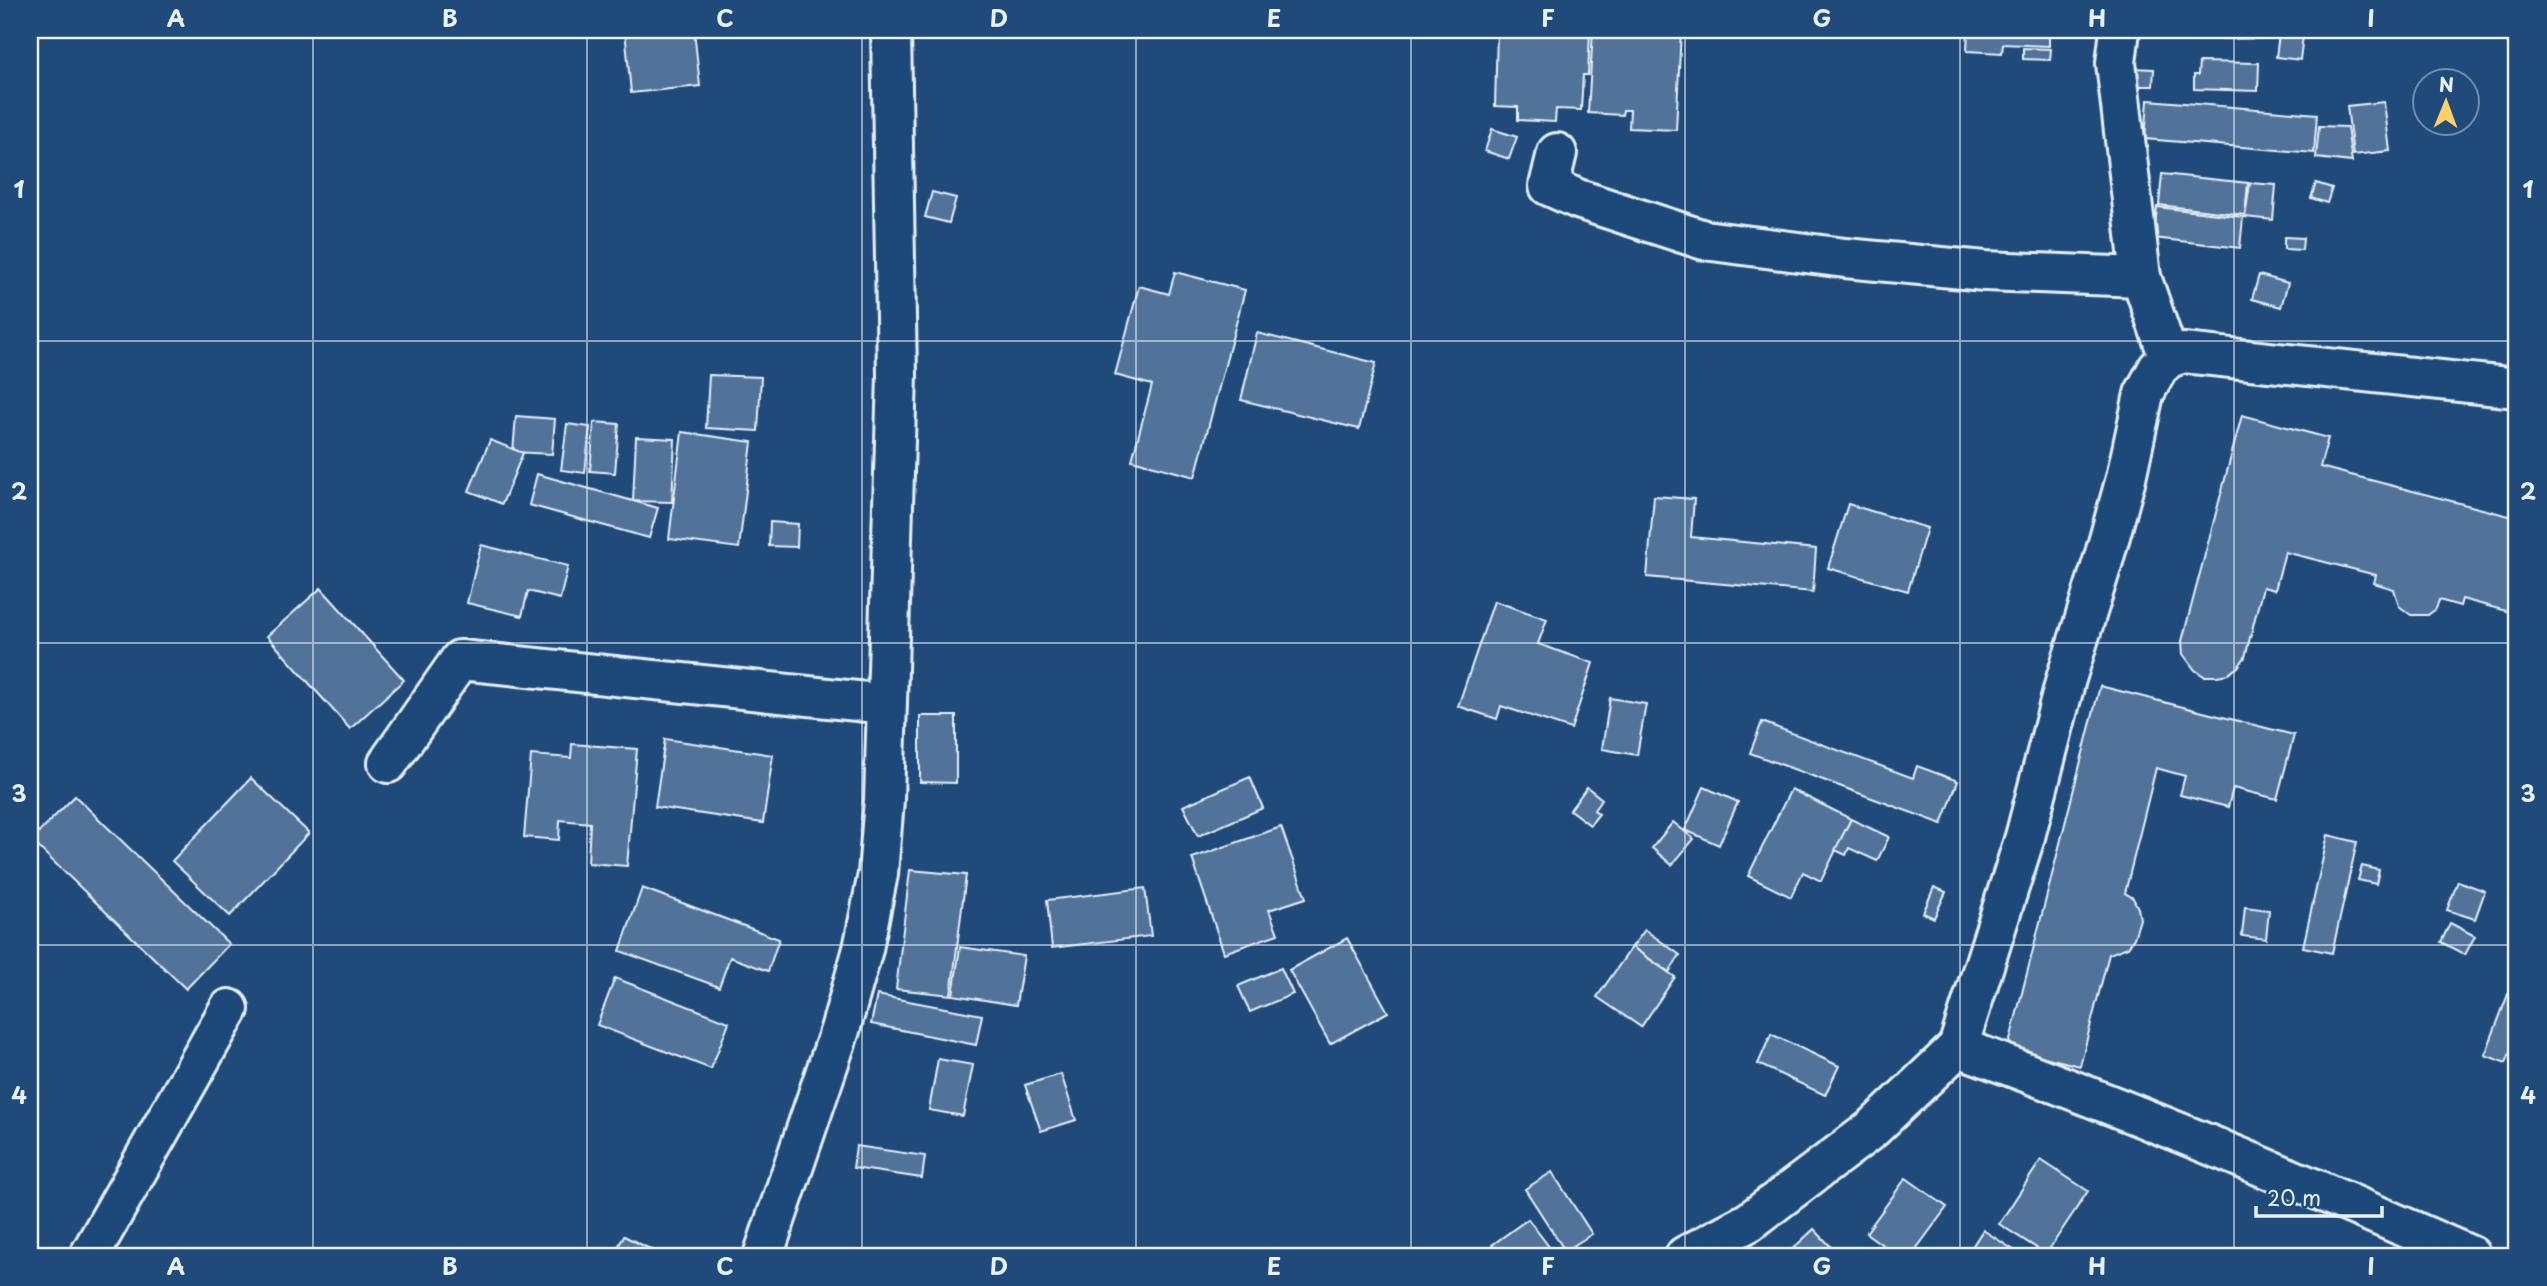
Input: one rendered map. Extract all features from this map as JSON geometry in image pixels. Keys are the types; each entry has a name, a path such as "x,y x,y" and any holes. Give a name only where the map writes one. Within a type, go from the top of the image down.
{"street":[{"path":"763,1256 840,1030 863,949 880,850 884,800 897,375 891,30"},
{"path":"2120,30 2116,63 2141,277 2169,358"},
{"path":"1557,153 1549,186 1578,199 1704,240 1845,258 1984,271 2141,277"},
{"path":"1685,1256 1749,1222 1872,1129 1958,1047 2025,837 2066,679 2119,501 2144,394 2158,368 2169,358 2184,353 2517,388"},
{"path":"388,762 460,660 886,704"},
{"path":"89,1256 229,1009"},
{"path":"1958,1047 2214,1146 2472,1256"}],"building":[{"path":"625,30 694,30 700,86 631,93"},
{"path":"1497,30 1590,30 1588,75 1583,75 1581,110 1556,109 1555,122 1518,120 1518,107 1495,106"},
{"path":"1593,30 1681,30 1676,130 1629,128 1630,110 1623,110 1622,115 1588,113"},
{"path":"1968,30 2049,30 2049,46 2003,44 2002,53 1967,51"},
{"path":"2217,30 2276,30 2276,38 2217,39"},
{"path":"2279,34 2303,36 2300,60 2276,57"},
{"path":"2023,48 2051,49 2050,60 2023,59"},
{"path":"2199,62 2259,63 2258,91 2194,89 2194,75 2198,75"},
{"path":"2132,68 2154,69 2153,86 2132,86"},
{"path":"2148,100 2317,114 2314,153 2145,139"},
{"path":"2384,102 2390,151 2353,155 2347,106"},
{"path":"2319,126 2347,127 2352,162 2316,158"},
{"path":"1492,129 1517,137 1509,159 1485,151"},
{"path":"2162,174 2248,183 2245,215 2159,205"},
{"path":"2250,183 2276,185 2273,220 2245,217"},
{"path":"2316,183 2332,188 2327,203 2311,198"},
{"path":"932,192 956,198 949,223 925,217"},
{"path":"2157,207 2243,217 2240,248 2154,238"},
{"path":"2284,237 2303,238 2302,250 2284,249"},
{"path":"1175,272 1245,290 1195,477 1132,460 1152,385 1115,375 1139,286 1169,294"},
{"path":"2259,275 2288,283 2281,307 2252,299"},
{"path":"1257,333 1376,363 1359,429 1241,400"},
{"path":"709,375 761,377 758,431 706,428"},
{"path":"2242,415 2328,438 2320,467 2517,518 2517,614 2462,599 2460,606 2439,600 2436,609 2428,615 2411,615 2399,606 2394,589 2374,583 2376,575 2285,552 2275,590 2263,587 2245,657 2238,667 2228,674 2217,676 2204,676 2195,670 2183,654 2182,641"},
{"path":"516,416 555,419 552,454 513,452"},
{"path":"594,422 619,424 615,473 590,471"},
{"path":"567,424 590,427 585,473 561,470"},
{"path":"682,432 752,442 739,548 669,539"},
{"path":"636,437 675,439 672,502 633,501"},
{"path":"490,440 523,453 502,504 469,491"},
{"path":"537,474 658,508 649,538 529,505"},
{"path":"1654,496 1694,499 1691,537 1816,549 1813,592 1647,577"},
{"path":"1848,504 1927,528 1908,591 1828,568"},
{"path":"770,522 798,524 797,547 769,546"},
{"path":"481,545 568,566 560,599 528,591 522,616 467,603"},
{"path":"321,588 404,680 350,729 267,636"},
{"path":"1494,601 1547,619 1538,644 1593,663 1571,729 1501,706 1497,719 1458,706"},
{"path":"2100,686 2294,735 2277,799 2233,788 2228,807 2180,795 2185,776 2156,768 2125,893 2133,898 2140,919 2128,947 2109,954 2080,1066 2008,1048"},
{"path":"1610,698 1646,704 1637,755 1602,749"},
{"path":"920,716 956,716 956,783 920,782"},
{"path":"1762,722 1913,778 1917,766 1958,781 1942,824 1750,753"},
{"path":"665,739 773,755 763,823 655,807"},
{"path":"572,744 637,749 627,866 588,863 590,823 560,820 559,840 524,837 531,755 571,758"},
{"path":"1250,777 1263,808 1198,836 1183,806"},
{"path":"251,778 309,833 230,916 172,861"},
{"path":"1587,787 1602,799 1594,810 1599,814 1590,825 1570,810"},
{"path":"1704,787 1738,802 1719,845 1685,830"},
{"path":"1791,789 1851,819 1821,881 1803,872 1791,897 1748,876"},
{"path":"75,796 229,944 186,989 31,840"},
{"path":"1851,819 1889,837 1877,861 1849,848 1846,855 1835,850"},
{"path":"1673,822 1694,839 1672,865 1652,848"},
{"path":"1281,827 1306,898 1269,910 1278,934 1224,953 1192,858"},
{"path":"2328,835 2357,842 2332,953 2303,947"},
{"path":"2362,866 2379,870 2376,884 2358,880"},
{"path":"910,870 966,875 951,995 896,989"},
{"path":"2458,881 2485,891 2475,919 2447,910"},
{"path":"1934,887 1946,892 1934,918 1923,913"},
{"path":"642,888 779,939 768,971 730,957 719,987 620,951"},
{"path":"1145,888 1151,936 1052,948 1047,900"},
{"path":"2245,907 2269,910 2266,939 2242,936"},
{"path":"2450,923 2475,936 2465,955 2441,942"},
{"path":"1645,930 1680,955 1669,972 1632,947"},
{"path":"1347,938 1388,1012 1330,1044 1289,970"},
{"path":"960,947 1024,956 1016,1005 953,995"},
{"path":"1632,947 1675,977 1641,1027 1597,997"},
{"path":"1281,968 1293,994 1250,1012 1238,986"},
{"path":"2516,973 2517,1034 2506,1063 2485,1055"},
{"path":"615,978 729,1022 711,1069 597,1025"},
{"path":"877,995 982,1015 976,1045 871,1024"},
{"path":"1771,1034 1839,1066 1825,1095 1758,1064"},
{"path":"938,1059 973,1065 963,1116 929,1110"},
{"path":"1061,1074 1076,1120 1041,1131 1025,1085"},
{"path":"856,1146 925,1156 922,1178 853,1168"},
{"path":"2041,1160 2088,1191 2046,1254 1999,1224"},
{"path":"1552,1172 1592,1234 1565,1251 1525,1189"},
{"path":"1906,1178 1947,1207 1911,1256 1898,1256 1866,1233"},
{"path":"1528,1219 1556,1256 1501,1256 1492,1245"},
{"path":"1814,1229 1840,1256 1785,1256"},
{"path":"1983,1230 2023,1256 1966,1256"},
{"path":"624,1236 664,1256 613,1256"}]}
